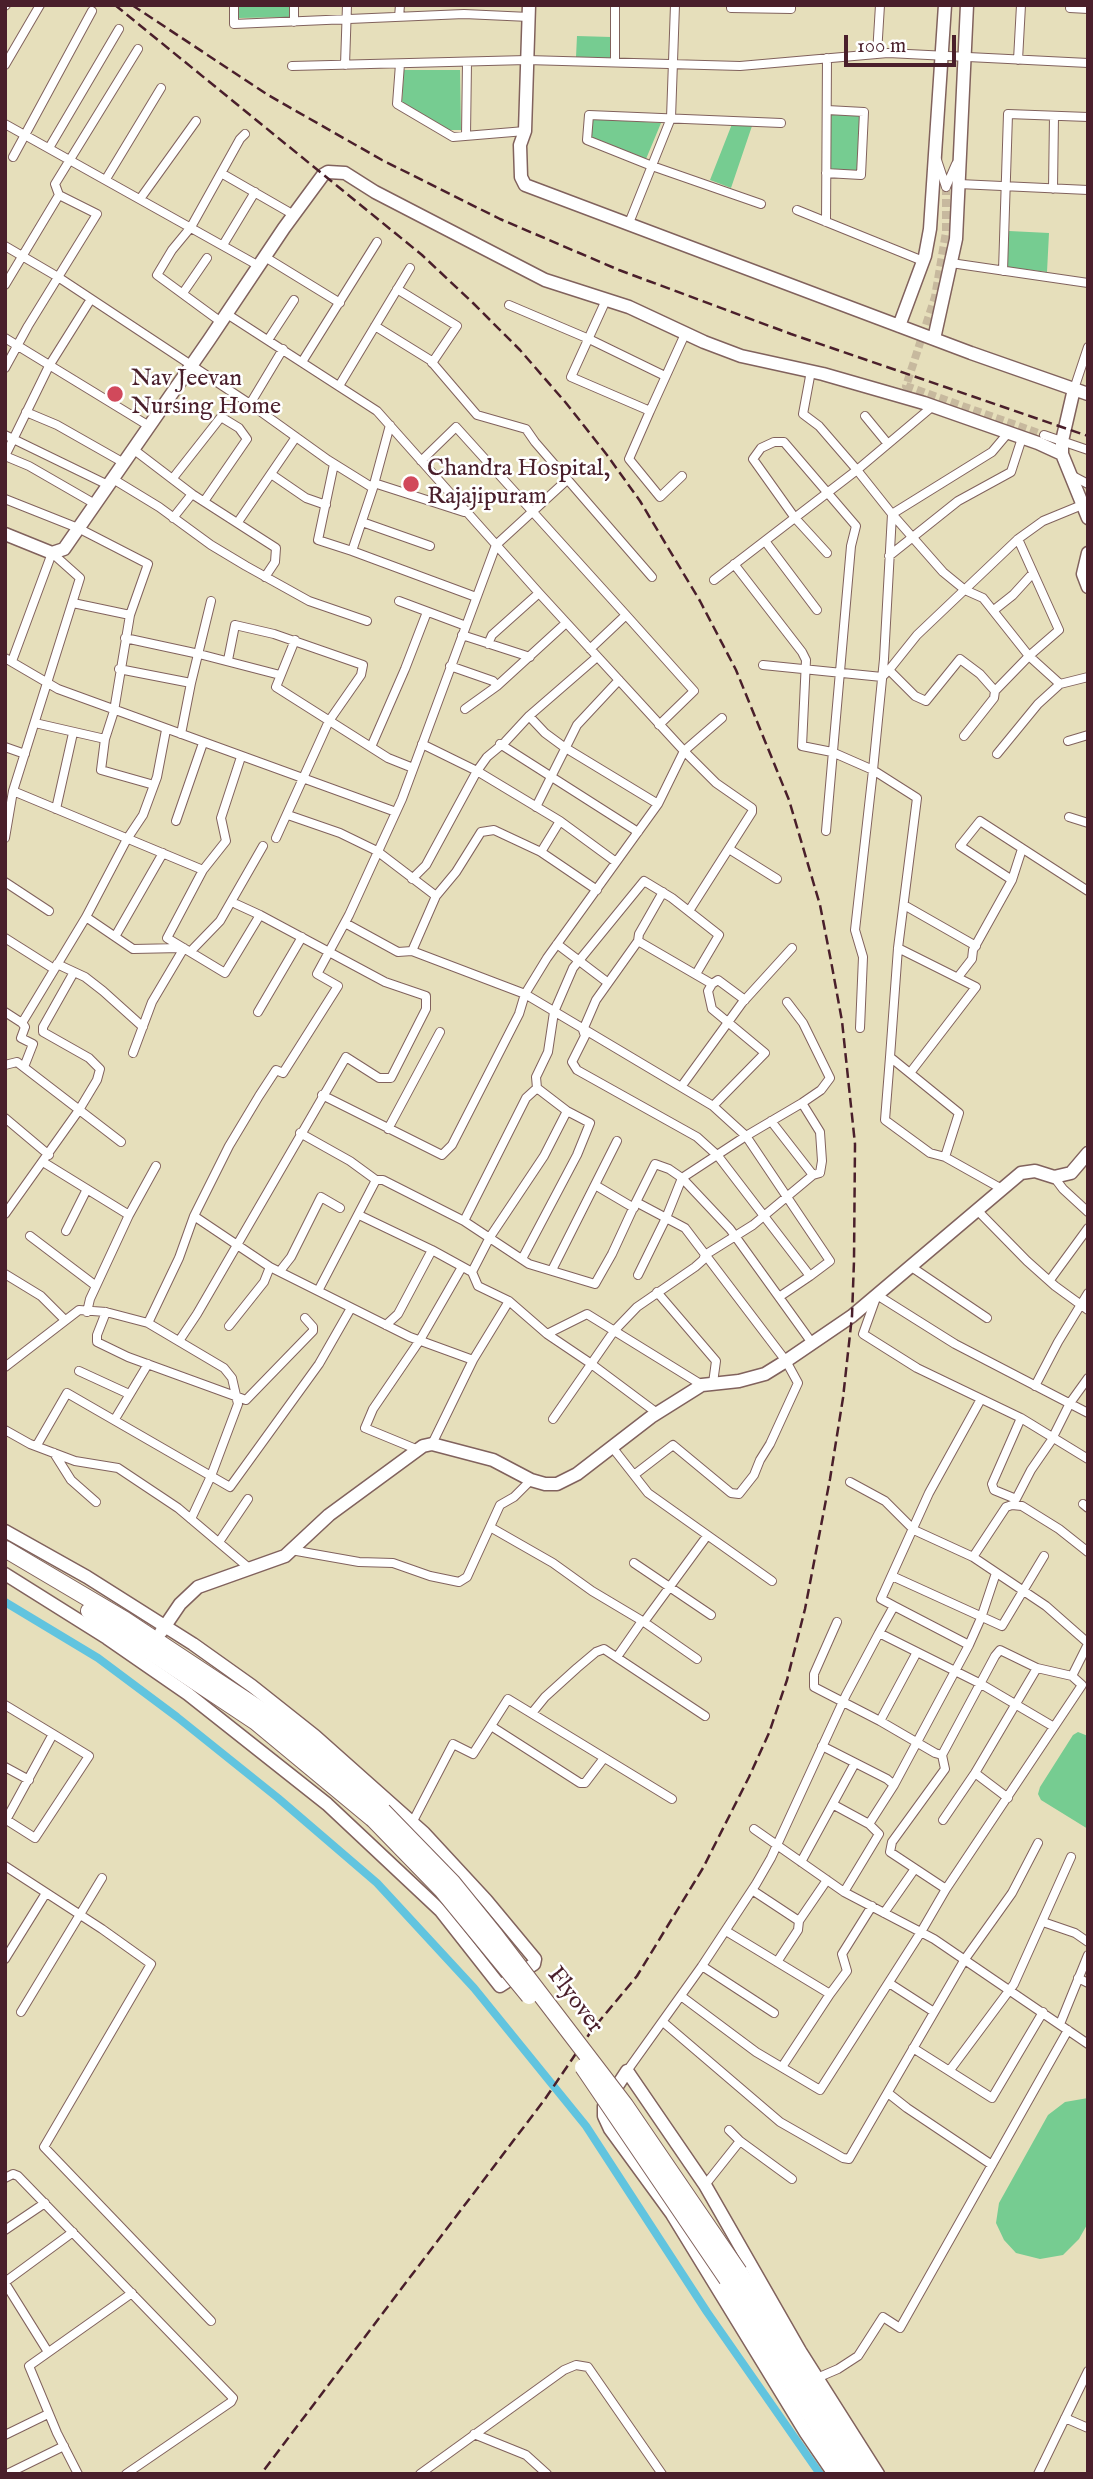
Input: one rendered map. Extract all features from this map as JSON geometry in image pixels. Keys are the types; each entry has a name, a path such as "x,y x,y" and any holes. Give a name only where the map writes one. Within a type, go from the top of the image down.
{"highway":[{"name":"Flyover","path":"5,1549 125,1620 214,1687 373,1819 442,1890 566,2042 733,2276 847,2474"},
{"path":"5,1561 214,1687"},
{"path":"102,1619 107,1638"},
{"name":"Flyover","path":"214,1687 279,1722 373,1802 452,1882 625,2105 863,2474"},
{"path":"188,1694 214,1687"}],"street":[{"path":"5,65 40,5"},
{"path":"234,5 234,24 399,17 464,10 529,11 525,131 520,145 521,177 525,185 1088,394"},
{"path":"294,5 294,22"},
{"path":"345,65 347,5"},
{"path":"399,17 400,5"},
{"path":"615,5 615,62"},
{"path":"629,223 671,118 675,5"},
{"path":"732,5 731,8 779,9 791,9 791,5"},
{"path":"877,54 880,5"},
{"path":"899,326 923,261 930,229 945,5"},
{"path":"934,339 956,239 967,5"},
{"path":"1018,60 1021,5"},
{"path":"1070,8 1088,9"},
{"path":"13,157 92,10"},
{"path":"49,148 119,29"},
{"path":"5,369 97,214 59,195 55,184 138,49"},
{"path":"292,66 527,60 740,66 877,54 1088,63"},
{"path":"826,222 827,58"},
{"path":"466,136 467,62"},
{"path":"400,64 397,104 453,137 525,131"},
{"path":"106,179 161,88"},
{"path":"827,110 864,112 861,175 827,173"},
{"path":"1003,271 1008,114 1088,117"},
{"path":"761,204 587,140 589,115 781,123"},
{"path":"1053,189 1054,116"},
{"path":"140,199 196,121"},
{"path":"5,124 223,245 262,261 340,303"},
{"path":"245,134 191,227 172,250 157,275 224,318 283,349 377,411 684,751 716,783 752,808 689,911"},
{"path":"935,156 946,187 960,155"},
{"path":"396,812 114,711 58,689 9,660 52,553 64,549 294,215 328,172 345,173 545,279 629,307 685,334 741,356 811,372 933,406 1062,454"},
{"path":"221,173 294,215"},
{"path":"959,184 1088,190"},
{"path":"223,245 255,192"},
{"path":"5,285 59,195"},
{"path":"797,210 923,261"},
{"path":"302,362 377,242"},
{"path":"5,246 58,277 192,365 334,464 373,486 467,513"},
{"path":"183,293 207,258"},
{"path":"951,263 1088,283"},
{"path":"339,386 410,268"},
{"path":"397,289 457,326 432,363"},
{"path":"91,299 9,437 5,456 29,466 95,504"},
{"path":"268,340 294,300"},
{"path":"606,300 571,377 650,411"},
{"path":"509,305 589,339 665,376"},
{"path":"375,326 432,363 477,415 526,429 534,443 652,577"},
{"path":"682,476 660,497 629,458 685,334"},
{"path":"5,338 149,426"},
{"path":"1088,347 1074,389 1062,441 1062,454 1088,518"},
{"path":"250,404 283,349"},
{"path":"811,372 803,414 819,426 858,470 943,572 964,590 983,598 1029,656 1060,684"},
{"path":"714,580 858,470 933,406"},
{"path":"26,412 57,425 124,463"},
{"path":"865,416 888,444"},
{"path":"173,478 221,417 239,428 247,439 205,500"},
{"path":"352,551 390,425"},
{"path":"421,461 456,427 694,691 660,725"},
{"path":"892,514 992,452 1007,433"},
{"path":"1044,435 1088,450"},
{"path":"9,437 110,482 173,518 211,545 309,601 366,621"},
{"path":"238,523 296,437"},
{"path":"889,555 958,501 1011,472 1022,438"},
{"path":"826,831 852,545 856,526 785,442 774,442 761,447 753,459 795,518 827,553"},
{"path":"133,449 192,494 276,548 275,562 265,577"},
{"path":"334,464 318,540 476,597"},
{"path":"1069,473 1088,484"},
{"path":"271,474 306,498 327,505"},
{"path":"148,1323 179,1258 194,1216 229,1146 276,1070 283,1073 338,986 317,974 345,923 396,812 496,545 567,480"},
{"path":"173,518 192,494"},
{"path":"5,499 78,528 148,564 130,615 101,770 154,785"},
{"path":"885,672 916,635 1018,539 1043,521 1082,505"},
{"path":"860,1028 863,957 855,930 885,672 892,514"},
{"path":"362,522 430,546"},
{"path":"5,534 52,553 80,579 13,791 5,838"},
{"path":"995,691 1029,656 1059,631 1018,539"},
{"path":"765,541 817,610"},
{"path":"1088,553 1083,574 1088,587"},
{"path":"734,564 802,652 806,668 802,746 832,752 873,770 917,798 898,948 885,1120 930,1153 945,1157 1002,1189"},
{"path":"994,610 1013,595 1033,573"},
{"path":"488,644 492,635 539,593"},
{"path":"181,734 211,601"},
{"path":"399,601 466,626"},
{"path":"73,603 130,615"},
{"path":"371,747 427,612"},
{"path":"590,649 626,615"},
{"path":"465,709 497,686 566,623"},
{"path":"228,660 235,625 295,640 363,665 361,675 329,721 276,838"},
{"path":"462,635 530,657"},
{"path":"125,638 199,653 280,675"},
{"path":"295,640 275,687 388,758 413,768"},
{"path":"412,880 426,865 477,771 529,716 597,657"},
{"path":"763,665 841,673 885,672 915,696 926,701 960,659 980,674 995,691 995,698 964,736"},
{"path":"450,666 493,681 497,686"},
{"path":"119,669 191,684"},
{"path":"997,754 1038,704 1060,684 1088,677"},
{"path":"536,807 577,725 619,680"},
{"path":"529,716 545,733 565,747 658,804"},
{"path":"322,1095 442,1154 452,1144 513,1026 525,994 557,944 658,804 684,751 722,718"},
{"path":"35,723 105,739"},
{"path":"22,1023 143,815 154,785 166,730"},
{"path":"56,809 73,733"},
{"path":"1068,741 1088,735"},
{"path":"176,821 202,743"},
{"path":"422,744 477,771 560,821 616,862"},
{"path":"500,744 638,832"},
{"path":"5,747 25,754"},
{"path":"241,757 221,818 226,841 203,870 167,938 225,972 260,915"},
{"path":"13,791 203,870"},
{"path":"288,815 340,833 377,851 436,896"},
{"path":"1069,817 1088,823"},
{"path":"541,852 560,821"},
{"path":"1012,880 960,846 980,821 1088,891"},
{"path":"412,951 436,896 456,872 481,832 494,830 541,852 597,890"},
{"path":"132,1053 152,1002 187,950 220,921 263,846"},
{"path":"729,849 778,879"},
{"path":"958,977 972,958 1012,880 1022,849"},
{"path":"116,935 163,853"},
{"path":"522,1259 577,1155 590,1123 567,1111 537,1088 536,1077 548,1052 554,1012 573,968 644,881 663,892 719,935 696,974"},
{"path":"5,882 49,911"},
{"path":"663,892 638,940 596,1000 572,1062 578,1070 701,1140 718,1156 810,1276"},
{"path":"179,1341 345,1057 379,1078 391,1078 426,1009 426,996 385,982 236,904"},
{"path":"904,905 976,946"},
{"path":"86,917 133,948 187,950"},
{"path":"345,923 398,952 412,951 525,994 583,1031 713,1106 732,1121 746,1136 830,1261 779,1297"},
{"path":"258,1012 302,937"},
{"path":"5,938 55,966 74,972 103,991 143,1027"},
{"path":"638,940 712,984"},
{"path":"557,944 607,982"},
{"path":"681,1087 727,1022 792,948"},
{"path":"898,948 976,987 910,1073"},
{"path":"7,1209 49,1154 97,1080 100,1069 89,1058 43,1032 43,1027 74,972"},
{"path":"713,1106 765,1053 727,1022 709,1003 708,991 718,980 745,1000"},
{"path":"638,1275 682,1178 802,1103 821,1090 830,1078 803,1023 787,1002"},
{"path":"5,1012 22,1023 25,1027 21,1038 33,1044 24,1067"},
{"path":"388,1129 440,1032"},
{"path":"890,1056 959,1113 945,1157"},
{"path":"5,1065 18,1062 121,1142"},
{"path":"464,1221 526,1098 537,1088"},
{"path":"552,1419 614,1331 637,1307 703,1260 705,1255 764,1216 822,1170 820,1132 802,1103"},
{"path":"472,1272 490,1237 544,1156 567,1111"},
{"path":"5,1118 49,1154"},
{"path":"771,1121 813,1175"},
{"path":"300,1133 350,1161 376,1180 383,1180 464,1221 522,1259 595,1284 654,1164 669,1169 682,1178 735,1237 812,1343"},
{"path":"552,1270 617,1141"},
{"path":"155,1641 180,1604 198,1587 285,1556 329,1516 416,1449 432,1444 493,1460 531,1480 557,1484 577,1474 657,1413 707,1384 739,1381 765,1374 786,1361 852,1316 1021,1173 1035,1171 1054,1177 1071,1173 1088,1153"},
{"path":"43,1162 129,1215"},
{"path":"87,1312 129,1215 156,1166"},
{"path":"1054,1177 1088,1212"},
{"path":"318,1292 376,1180"},
{"path":"595,1185 685,1228 786,1361 797,1383 754,1475 739,1494 731,1493 673,1445 634,1475"},
{"path":"66,1231 86,1189"},
{"path":"281,1272 321,1197 340,1208"},
{"path":"977,1210 1027,1261 1084,1307"},
{"path":"359,1215 472,1272 478,1286 509,1301 547,1334 657,1413"},
{"path":"194,1216 270,1267 318,1292 420,1340 473,1360"},
{"path":"1050,1280 1088,1228"},
{"path":"30,1236 96,1286"},
{"path":"386,1325 398,1314 432,1250"},
{"path":"910,1266 987,1318"},
{"path":"229,1326 264,1282 270,1267"},
{"path":"416,1449 365,1428 373,1409 420,1340 462,1267"},
{"path":"5,1274 41,1296 65,1320"},
{"path":"657,1292 716,1361 707,1384"},
{"path":"1035,1386 1084,1307 1088,1293"},
{"path":"877,1295 955,1344 1088,1413"},
{"path":"877,1295 863,1334 917,1367 1021,1418 1088,1459"},
{"path":"432,1444 473,1360 509,1301"},
{"path":"37,1445 67,1392 230,1487 319,1364 351,1308"},
{"path":"5,1367 79,1310 106,1312 148,1323 224,1367 232,1378 238,1404 211,1476 191,1519"},
{"path":"106,1312 97,1342 128,1357 246,1400 313,1331 305,1318"},
{"path":"547,1334 587,1314 707,1384"},
{"path":"115,1419 148,1364"},
{"path":"79,1371 130,1394"},
{"path":"1021,1418 992,1484 995,1490 1016,1499 1031,1470 1053,1438 1070,1403 1088,1378"},
{"path":"969,1645 881,1599 940,1472 981,1399"},
{"path":"5,1430 30,1444 75,1461 118,1468 178,1508 249,1568"},
{"path":"612,1447 648,1493 772,1581"},
{"path":"54,1453 71,1480 96,1502"},
{"path":"291,1550 359,1562 393,1563 430,1576 459,1582 467,1577 500,1505 514,1497 531,1480"},
{"path":"850,1482 885,1501 914,1530 973,1558 1046,1606 1088,1644 1072,1676"},
{"path":"219,1542 248,1499"},
{"path":"973,1558 1006,1507 1012,1505 1022,1506 1059,1529 1088,1552"},
{"path":"490,1527 553,1563 697,1659"},
{"path":"5,1531 87,1577 165,1626 252,1686 305,1728 412,1822 486,1900 535,1959 534,1964 500,1986 441,1911 327,1804 188,1694 107,1638 5,1574"},
{"path":"617,1657 704,1540"},
{"path":"892,1576 1002,1626 1044,1556"},
{"path":"634,1563 711,1615"},
{"path":"869,1824 894,1785 969,1645 996,1573"},
{"path":"834,2474 672,2214 610,2129 604,2116 604,2106 752,1890 843,1702 894,1606"},
{"path":"837,1622 814,1674 814,1687 942,1755"},
{"path":"879,1633 981,1684 1054,1727"},
{"path":"532,1713 560,1682 596,1652 604,1649 705,1716"},
{"path":"681,1996 756,2052 820,2090 922,1932 946,1889 1082,1685 1072,1676 1037,1668 1000,1650 995,1656 942,1755 945,1769 892,1842 890,1852 946,1889"},
{"path":"880,1721 917,1652"},
{"path":"943,1819 975,1773 1037,1668"},
{"path":"412,1822 453,1744 473,1754 508,1699 672,1799"},
{"path":"5,1705 53,1734 89,1756 35,1838 6,1819 53,1734"},
{"path":"491,1726 580,1783 585,1783 604,1758"},
{"path":"822,1746 894,1785"},
{"path":"801,1862 855,1763"},
{"path":"5,1767 29,1780"},
{"path":"975,1773 1008,1798"},
{"path":"834,1805 869,1824 880,1834 844,1892"},
{"path":"754,1829 844,1892 922,1932 964,1959 1088,2044"},
{"path":"663,2022 780,2122 849,2159 964,1959 1012,1893 1038,1843"},
{"path":"950,2070 1014,1984 1071,1857"},
{"path":"5,1881 8,1868 151,1964 44,2147 211,2320"},
{"path":"884,1913 914,1870"},
{"path":"21,2012 102,1878"},
{"path":"777,1962 798,1930 799,1921 827,1880"},
{"path":"752,1890 799,1921"},
{"path":"5,1959 47,1893"},
{"path":"782,2067 847,1971 842,1954 872,1906"},
{"path":"1043,1922 1075,1933 1088,1942"},
{"path":"726,1931 830,1994"},
{"path":"1060,2024 1088,1955"},
{"path":"702,1966 774,2013"},
{"path":"1078,1978 1088,1983"},
{"path":"889,1983 934,2012"},
{"path":"914,2048 992,2098 1043,2012"},
{"path":"817,2378 858,2356 883,2317 900,2328 1068,2030"},
{"path":"627,2071 705,2185 800,2351 877,2474"},
{"path":"888,2093 992,2165"},
{"path":"729,2130 792,2179"},
{"path":"705,2185 740,2141"},
{"path":"5,2178 13,2174 18,2176 232,2396 233,2399 125,2474"},
{"path":"5,2230 45,2203"},
{"path":"48,2352 5,2282 73,2232"},
{"path":"78,2474 29,2369 31,2363 132,2293"},
{"path":"419,2474 564,2370 576,2365 588,2367 662,2474"},
{"path":"1038,2474 1088,2371"},
{"path":"5,2435 48,2414"},
{"path":"1065,2417 1088,2428"},
{"path":"474,2434 526,2455 547,2474"},
{"path":"7,2474 64,2446"}],"green space":[{"path":"239,5 290,5 290,17 239,18"},
{"path":"577,36 611,37 611,58 576,57"},
{"path":"404,70 460,70 461,130 448,130 402,102"},
{"path":"830,114 860,116 857,172 830,169"},
{"path":"592,119 661,123 646,159 589,138"},
{"path":"732,124 752,126 731,188 710,180"},
{"path":"1009,231 1049,233 1047,272 1007,267"},
{"path":"1078,1732 1088,1736 1088,1829 1041,1800 1038,1794 1073,1735"},
{"path":"1088,2098 1088,2223 1079,2239 1063,2255 1040,2259 1016,2253 1004,2240 996,2223 999,2203 1048,2115 1065,2102"}],"waterway":[{"path":"5,1602 98,1658 177,1717 278,1798 377,1883 474,1988 586,2126 707,2312 820,2474"}],"tunnel":[{"path":"946,187 946,232 935,297 906,386 1044,435"}],"railway":[{"path":"115,5 422,255 473,303 520,350 566,403 640,501 700,601 736,670 789,800 820,905 831,961 842,1021 855,1144 852,1316 843,1398 805,1609 787,1680 769,1733 703,1868 637,1976 592,2030 545,2099 261,2474"},
{"path":"132,5 268,95 382,160 500,219 619,270 791,334 1088,436"}],"place":[{"name":"Nav Jeevan Nursing Home","path":"115,394"},
{"name":"Chandra Hospital, Rajajipuram","path":"411,484"}]}
